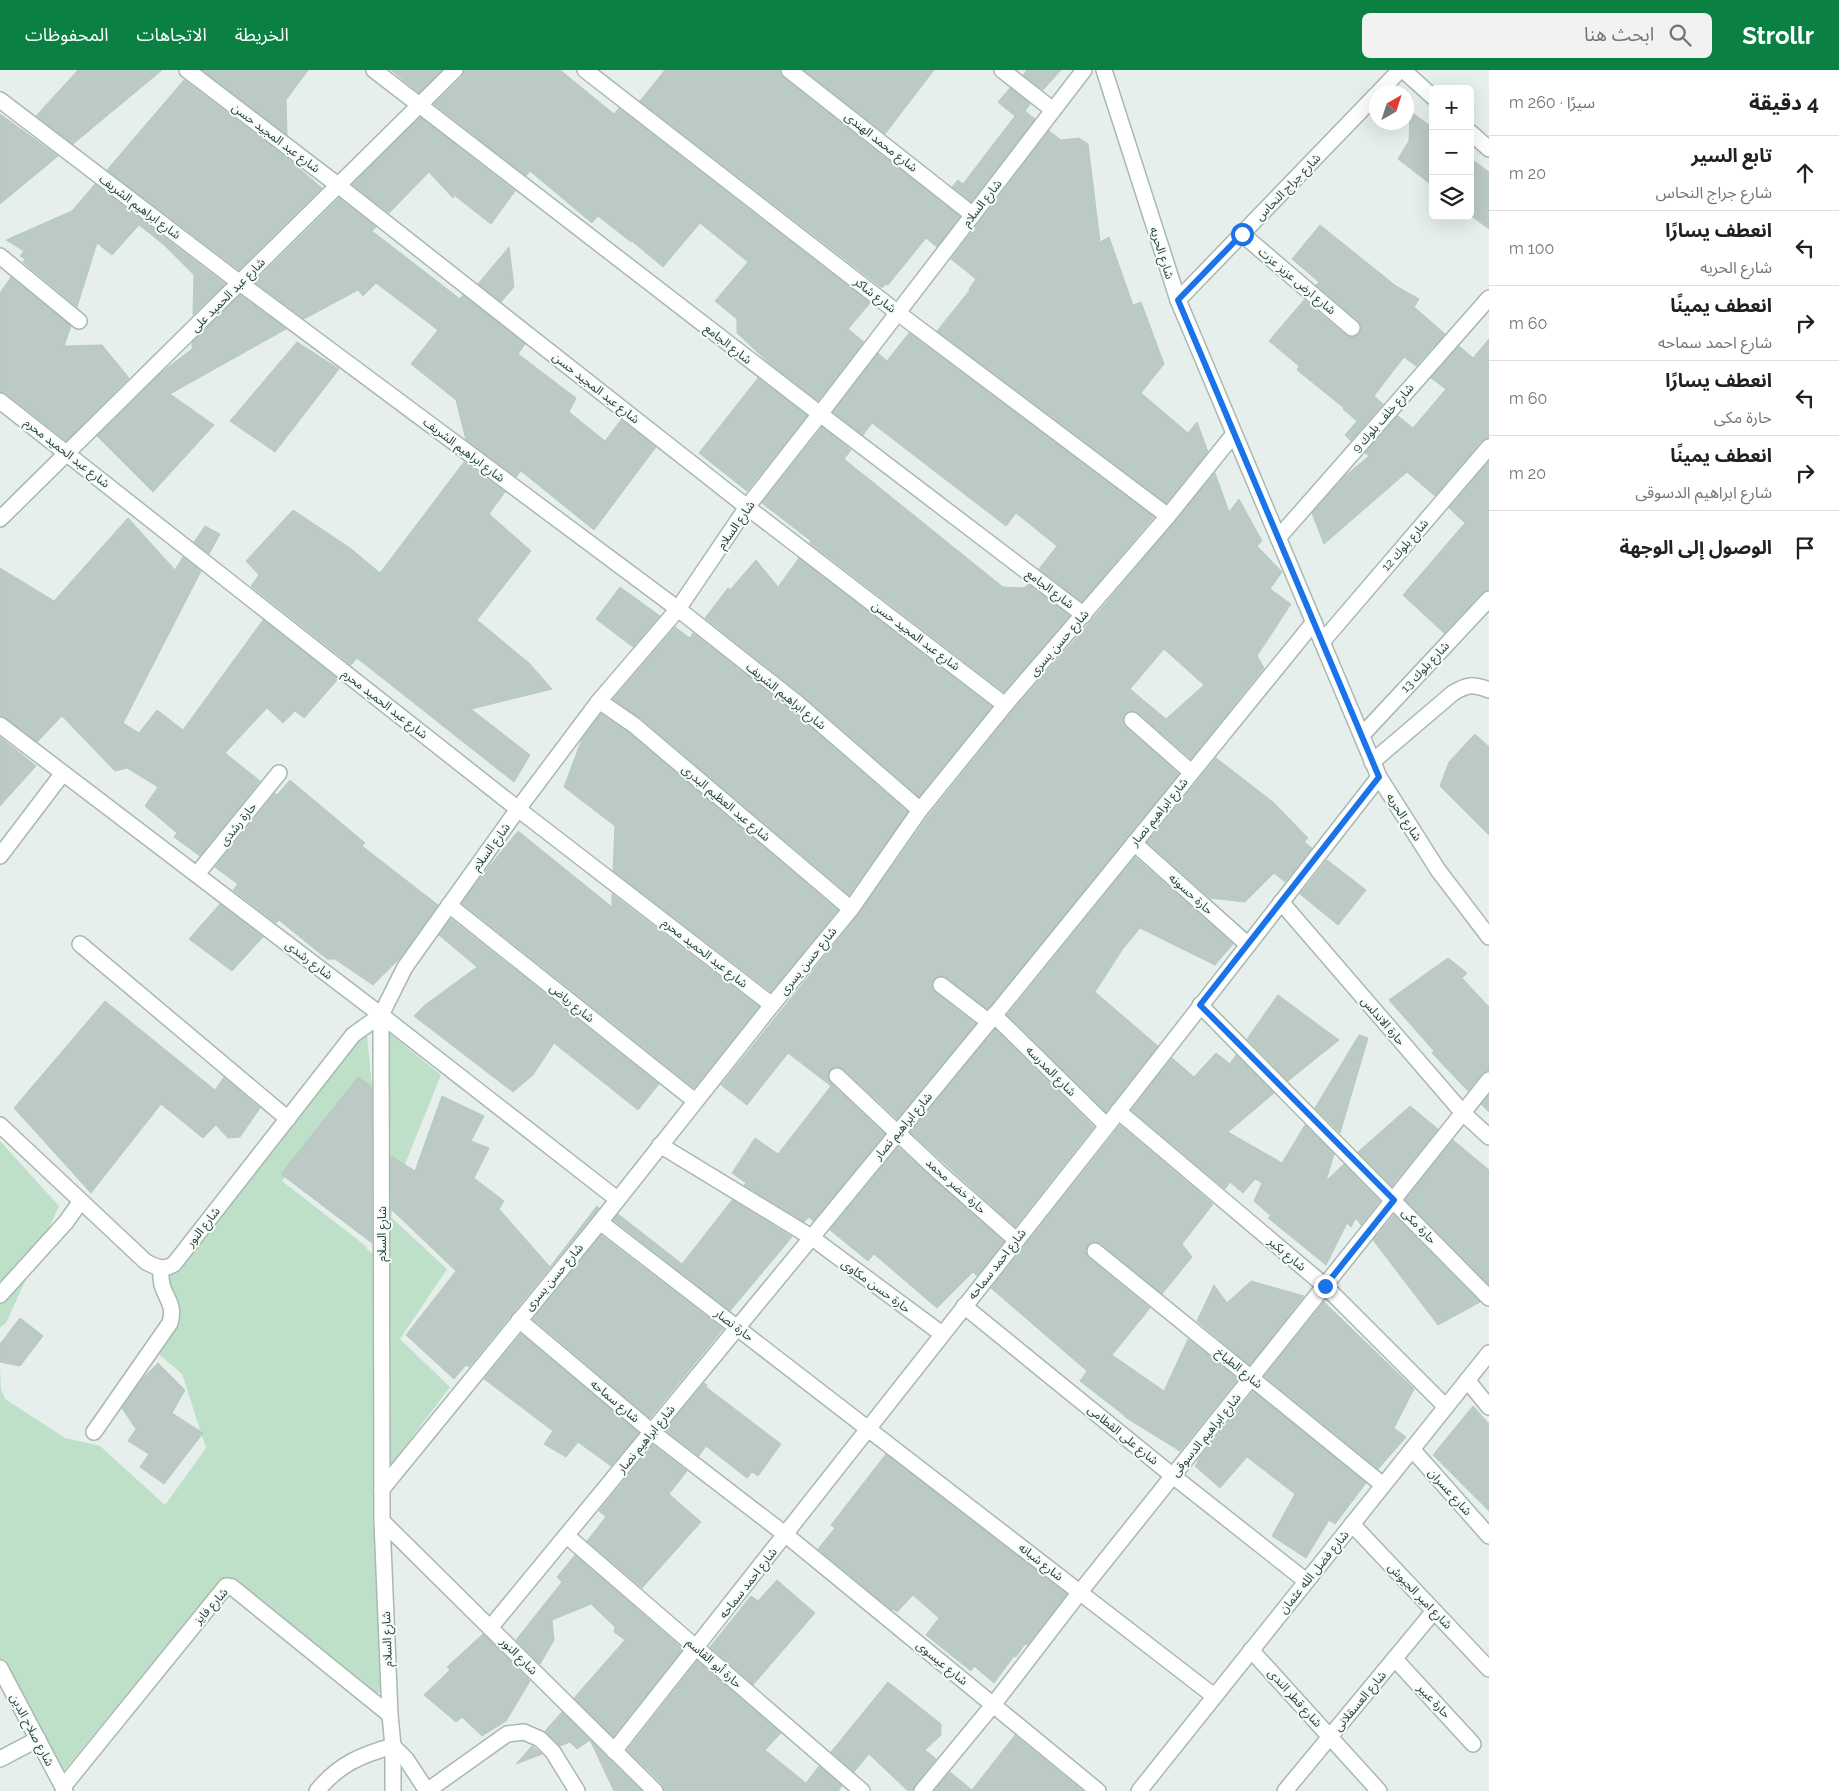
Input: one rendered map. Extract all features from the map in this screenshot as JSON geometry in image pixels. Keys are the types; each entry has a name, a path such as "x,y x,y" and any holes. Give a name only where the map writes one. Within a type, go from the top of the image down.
{"street":[{"name":"شارع عبد المجيد حسن","path":"187,70 339,186 747,507 1005,704"},
{"name":"شارع الجامع","path":"374,70 1084,615"},
{"name":"شارع عبد الحميد على","path":"0,519 455,70"},
{"name":"شارع شاكر","path":"585,70 898,313 1168,516"},
{"name":"شارع محمد الهندى","path":"789,70 973,215"},
{"path":"1002,70 1053,110"},
{"name":"شارع السلام","path":"393,1791 393,1746 382,1521 381,1015 405,967 518,809 599,701 678,609 747,507 1084,70"},
{"name":"شارع الحريه","path":"1104,70 1178,300 1372,762 1379,777 1438,870 1489,937"},
{"path":"1402,70 1429,94"},
{"name":"شارع جراج النحاس","path":"1387,85 1402,70"},
{"name":"شارع ابراهيم الشريف","path":"0,100 240,283 678,609 796,703 920,810"},
{"name":"شارع جراج النحاس","path":"1178,300 1369,103"},
{"path":"1474,136 1489,149"},
{"name":"شارع ارض عزيز عزت","path":"1242,234 1352,328"},
{"path":"0,256 79,321"},
{"name":"شارع خلف بلوك 9","path":"1278,538 1487,305"},
{"name":"شارع عبد الحميد محرم","path":"0,401 518,809 772,1005"},
{"name":"شارع حسن يسرى","path":"382,1489 600,1222 851,908 920,810 1005,704 1168,516 1234,434"},
{"name":"شارع بلوك 12","path":"1322,642 1489,447"},
{"name":"شارع بلوك 13","path":"1362,735 1489,599"},
{"name":"شارع ابراهيم نصار","path":"490,1628 1314,622"},
{"path":"1372,762 1453,693 1465,686 1476,685 1489,690"},
{"name":"شارع عبد العظيم البدرى","path":"599,701 634,725 851,908"},
{"path":"1132,720 1191,772"},
{"name":"شارع رشدى","path":"0,725 381,1015 617,1199"},
{"path":"0,856 62,772"},
{"name":"حارة رشدى","path":"197,874 279,773"},
{"name":"شارع احمد سماحه","path":"614,1751 786,1535 1379,777"},
{"name":"حارة حسونه","path":"1134,843 1247,944"},
{"name":"حارة الاندلس","path":"1281,902 1463,1112 1489,1137"},
{"name":"شارع رياض","path":"449,905 695,1101"},
{"path":"80,944 288,1119"},
{"name":"شارع المدرسه","path":"941,985 991,1018 1107,1126"},
{"name":"حارة مكى","path":"1200,1005 1489,1298"},
{"name":"شارع النور","path":"160,1268 174,1264 353,1035 381,1015"},
{"name":"حارة خضر محمد","path":"837,1076 1016,1240"},
{"name":"شارع ابراهيم الدسوقى","path":"922,1791 993,1705 1080,1592 1489,1080"},
{"name":"شارع بكير","path":"1118,1112 1325,1286 1446,1407"},
{"path":"0,1124 146,1262 160,1268 162,1284 173,1313 170,1323 94,1432"},
{"path":"660,1145 811,1237"},
{"path":"0,1295 66,1222 81,1201"},
{"name":"حارة نصار","path":"600,1222 868,1428"},
{"name":"حارة حسن مكاوى","path":"811,1237 942,1334"},
{"name":"شارع الطباخ","path":"1095,1251 1383,1486"},
{"name":"شارع على القطامى","path":"964,1306 1173,1476 1306,1581"},
{"name":"شارع سماحه","path":"519,1320 652,1432 786,1535"},
{"name":"شارع فضل الله عثمان","path":"1139,1791 1489,1353"},
{"path":"1467,1380 1489,1407"},
{"name":"شارع شبانه","path":"868,1428 1214,1696"},
{"name":"شارع عسران","path":"1412,1449 1489,1536"},
{"name":"شارع النور","path":"382,1521 655,1791"},
{"name":"شارع امير الجيوش","path":"1352,1524 1489,1669"},
{"name":"شارع عيسوى","path":"786,1535 1098,1791"},
{"name":"حارة أبو القاسم","path":"567,1536 862,1791"},
{"name":"شارع فايز","path":"64,1789 226,1586 232,1587 390,1715"},
{"name":"شارع العسقلانى","path":"1285,1791 1434,1611"},
{"name":"شارع قطر الندى","path":"1251,1650 1379,1791"},
{"name":"حارة عبير","path":"1394,1659 1473,1744"},
{"name":"شارع صلاح الدين","path":"0,1668 64,1789"},
{"path":"317,1791 340,1768 365,1754 393,1746 406,1759 427,1791 507,1734 524,1732 540,1739 553,1752 577,1791"},
{"path":"0,1759 38,1740"}],"green space":[{"path":"366,1025 372,1086 352,1086 282,1181 367,1247 373,1254 380,1693 378,1692 378,1695 228,1578 216,1585 58,1778 0,1668 0,1369 1,1389 5,1399 65,1438 100,1446 165,1505 206,1448 182,1374 153,1349 173,1313 162,1283"},
{"path":"388,1032 441,1075 405,1164 391,1217 447,1269 400,1339 450,1387 388,1469"},
{"path":"0,1141 59,1206 6,1323 0,1328"}],"building":[{"path":"78,70 162,70 73,144 36,116"},
{"path":"202,70 308,70 286,100 287,135"},
{"path":"391,70 442,70 419,93"},
{"path":"464,70 560,70 614,114 619,108 870,303 848,329 864,342 818,401 769,363 737,333 737,319 715,301 748,262 700,223 663,267 598,216 592,223 530,171 526,176 434,104 462,77"},
{"path":"665,70 780,70 783,77 960,216 937,247 926,238 888,285 886,284 882,288 640,101"},
{"path":"804,70 934,70 885,134"},
{"path":"1027,70 1061,70 1043,90 1023,75"},
{"path":"184,80 288,159 322,188 239,270 107,170"},
{"path":"1010,88 1030,104 1025,111 1035,119 971,202 952,187 958,180 963,184 1015,116 998,102"},
{"path":"0,114 58,156 0,204"},
{"path":"1414,114 1429,125 1429,183 1398,159 1409,141 1409,130 1414,130"},
{"path":"420,117 515,191 491,224 454,195 453,198 429,172 389,213 352,185"},
{"path":"1049,131 1061,140 1079,138 1088,144 1100,242 1109,237 1133,305 1141,302 1164,364 1141,393 1188,433 1197,422 1208,452 1166,503 937,331 970,290 976,279 951,259"},
{"path":"1474,161 1489,172 1489,229 1474,218"},
{"path":"95,184 225,284 193,315 194,275 163,244 139,225 112,255 97,243 77,307 23,262 25,259 20,256 24,251 6,240 72,211"},
{"path":"339,198 376,227 372,231 460,299 463,295 525,344 518,354 576,398 569,412 605,441 621,420 656,447 594,530 521,471 516,477 466,440 456,400 411,364 438,330 376,283 363,296 358,290 304,319 254,282"},
{"path":"1320,225 1396,286 1419,299 1414,307 1445,334 1416,366 1404,357 1374,396 1383,404 1351,441 1345,435 1357,421 1297,370 1299,366 1269,341 1304,300 1346,335 1355,337 1361,330 1361,325 1358,321 1316,285 1319,282 1292,259"},
{"path":"509,247 514,287 501,302 478,284"},
{"path":"11,277 71,326 64,346 102,345 129,378 66,441 6,394 0,392 0,293"},
{"path":"240,295 286,329 170,394 214,425 153,492 97,436 162,372 192,349 192,342"},
{"path":"909,333 1154,517 1082,602 1039,569 1057,546 1016,513 1006,526 872,423 863,435 833,412 878,353 887,361"},
{"path":"1489,339 1489,438 1482,441 1435,496 1407,472 1324,544 1312,513 1344,477 1369,456 1365,453 1398,416 1413,428 1446,389 1431,378 1459,346 1473,358"},
{"path":"297,342 339,369 275,452 230,421"},
{"path":"758,378 807,416 747,491 699,453"},
{"path":"822,427 851,450 844,459 1003,587 1024,588 1028,584 1070,616 1004,692 810,543 811,541 762,503"},
{"path":"1489,461 1489,589 1482,593 1444,633 1403,595 1465,523 1449,508"},
{"path":"464,462 505,492 489,514 531,551 477,620 529,663 552,689 471,709 530,755 514,782 357,658 351,665 251,586 259,575 246,561 293,510 350,548 380,573"},
{"path":"1215,473 1229,512 1239,499 1262,541 1257,546 1282,572 1270,589 1291,604 1257,656 1264,668 1191,759 1138,713 1129,711 1125,714 1123,723 1126,727 1179,774 989,1008 987,1009 946,977 938,976 934,979 932,984 935,992 976,1024 897,1119 843,1069 835,1067 830,1070 828,1078 831,1083 885,1134 813,1221 809,1217 804,1222 744,1185 746,1183 732,1173 755,1138 778,1154 831,1086 788,1053 747,1105 721,1085 858,915 928,816 1012,711 1091,621","holes":["1164,649 1204,685 1166,719 1130,689"]},
{"path":"128,518 175,570 183,557 201,571 123,723 139,733 157,710 183,730 263,620 338,679 304,718 295,711 283,723 267,708 225,753 260,781 200,856 174,837 177,833 145,806 158,787 127,768 115,771 62,716 37,742 6,718 0,716 0,568 54,601"},
{"path":"205,526 220,534 209,554 194,542"},
{"path":"799,558 992,707 919,797 803,696 705,618 728,588 730,590 756,560 778,587"},
{"path":"620,587 660,616 633,647 596,619"},
{"path":"675,627 690,638 693,633 791,710 908,812 849,895 640,718 613,699"},
{"path":"601,714 628,732 838,910 771,992 613,871 615,826 564,787 582,739"},
{"path":"1475,734 1489,747 1489,835 1440,786 1449,762"},
{"path":"0,737 36,766 0,806"},
{"path":"1216,758 1273,802 1308,838 1304,842 1312,848 1285,882 1274,873 1245,902 1210,898 1147,842"},
{"path":"290,780 365,843 362,846 438,905 400,958 373,985 335,959 327,959 279,920 276,923 233,890 238,884 215,867 275,793 277,795"},
{"path":"518,831 612,907 612,894 759,1007 694,1088 462,903"},
{"path":"1135,857 1233,944 1215,965 1140,928 1122,950 1095,992 1158,1046 1106,1112 1007,1015"},
{"path":"1327,860 1366,890 1338,925 1300,894"},
{"path":"220,904 263,937 232,971 189,939"},
{"path":"451,919 659,1084 638,1110 554,1043 533,1075 513,1092 414,1016 425,1005 477,967 439,935"},
{"path":"1448,958 1467,973 1462,978 1489,1007 1489,1071 1482,1074 1468,1091 1432,1053 1434,1051 1389,1000"},
{"path":"1278,995 1339,1040 1288,1081 1247,1039"},
{"path":"105,1001 215,1090 224,1077 260,1108 240,1137 228,1138 216,1125 203,1138 161,1104 91,1193 14,1108"},
{"path":"995,1029 1094,1127 1015,1227 910,1132"},
{"path":"1359,1035 1368,1038 1340,1133 1315,1108"},
{"path":"1216,1053 1230,1064 1236,1055 1274,1093 1228,1132 1282,1163 1305,1125 1334,1154 1326,1181 1344,1164 1380,1201 1361,1225 1356,1218 1351,1227 1347,1223 1326,1265 1268,1218 1271,1216 1254,1201 1262,1183 1255,1179 1243,1193 1230,1182 1225,1189 1131,1110 1172,1058 1194,1077"},
{"path":"358,1077 372,1087 372,1243 281,1174"},
{"path":"1489,1095 1489,1112 1481,1104"},
{"path":"442,1096 484,1116 471,1141 489,1148 474,1178 504,1201 499,1209 550,1267 597,1206 599,1208 469,1367 466,1365 454,1379 406,1335 456,1271 391,1209 391,1156 415,1171"},
{"path":"1410,1106 1438,1129 1392,1186 1358,1152"},
{"path":"1120,1125 1213,1204 1182,1244 1192,1257 1162,1294 1100,1243 1091,1242 1086,1250 1089,1258 1150,1308 1112,1355 1164,1391 1188,1339 1238,1379 1180,1451 1125,1417 1080,1381 1087,1371 991,1288"},
{"path":"1453,1140 1489,1170 1489,1285 1405,1200"},
{"path":"898,1147 1004,1242 977,1276 973,1272 937,1308 874,1254 868,1261 830,1230"},
{"path":"732,1200 792,1237 730,1311 613,1220 618,1214 682,1264"},
{"path":"1394,1215 1480,1302 1438,1325 1373,1240"},
{"path":"601,1235 723,1329 650,1418 533,1319"},
{"path":"1251,1281 1304,1296 1250,1365 1197,1321 1214,1285 1227,1303"},
{"path":"1324,1302 1414,1389 1394,1428 1406,1437 1378,1469 1264,1376"},
{"path":"20,1318 43,1336 20,1366 0,1362 0,1344"},
{"path":"521,1334 639,1433 611,1466 578,1442 566,1457 544,1444 553,1431 484,1379"},
{"path":"158,1363 185,1390 172,1413 203,1433 164,1484 140,1467 149,1454 128,1441 136,1429 122,1408 143,1378"},
{"path":"704,1383 707,1385 706,1387 781,1444 758,1476 752,1472 747,1478 706,1446 699,1456 665,1430"},
{"path":"1253,1391 1366,1483 1335,1524 1329,1520 1306,1558 1272,1536 1295,1494 1247,1457 1220,1488 1195,1466"},
{"path":"1473,1406 1489,1424 1489,1511 1433,1455"},
{"path":"653,1445 687,1471 669,1494 701,1522 642,1588 587,1541 606,1517 599,1511"},
{"path":"886,1454 1067,1594 1027,1645 1025,1644 1016,1657 1014,1656 994,1683 974,1666 971,1671 926,1635 939,1618 913,1595 897,1612 892,1610 818,1549 835,1528 831,1525"},
{"path":"575,1555 683,1649 613,1737 574,1698 625,1640 614,1632 615,1627 591,1604 552,1620 554,1640 540,1664 516,1640 562,1582 557,1577"},
{"path":"777,1580 815,1613 753,1685 710,1647 751,1596 758,1601"},
{"path":"483,1634 530,1681 506,1721 482,1736 462,1717 456,1722 424,1695 450,1670 447,1667"},
{"path":"697,1661 781,1733 765,1750 806,1783 819,1766 842,1786 838,1791 664,1791 662,1784 627,1750"},
{"path":"888,1682 941,1724 941,1735 925,1750 936,1759 915,1785 913,1791 908,1791 869,1754 854,1772 831,1752"},
{"path":"562,1712 590,1740 577,1749 570,1742 560,1746 545,1731"},
{"path":"1015,1735 1083,1791 934,1791 950,1772 972,1790"},
{"path":"590,1740 608,1758 642,1791 614,1791"},
{"path":"532,1746 542,1754 516,1764"}],"route":[{"path":"1242,234 1178,300 1379,777 1200,1005 1394,1200 1325,1286"}]}
